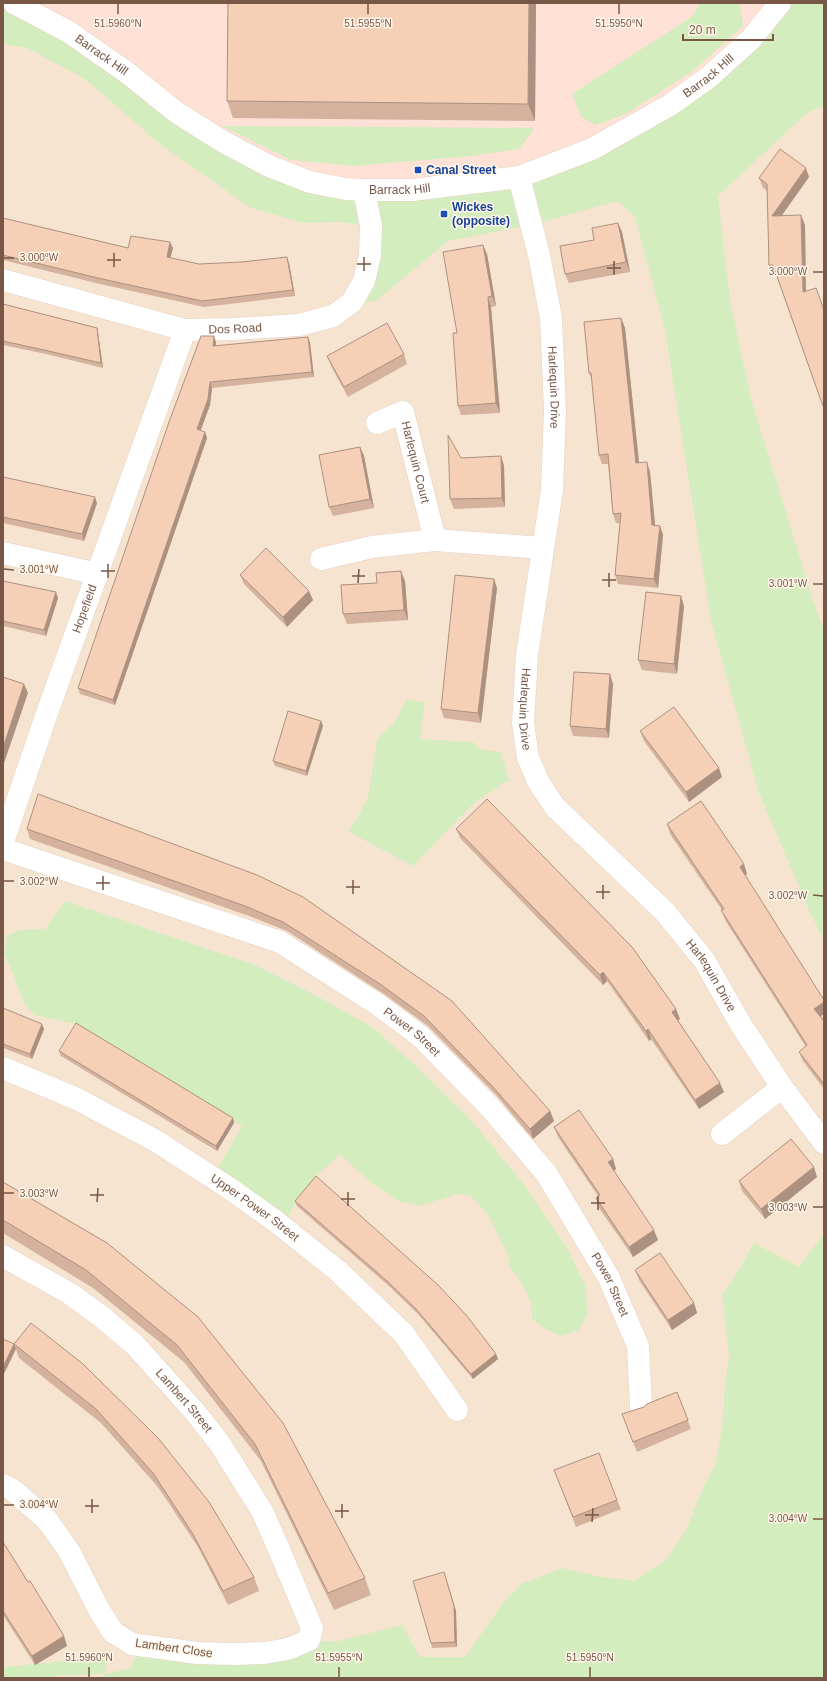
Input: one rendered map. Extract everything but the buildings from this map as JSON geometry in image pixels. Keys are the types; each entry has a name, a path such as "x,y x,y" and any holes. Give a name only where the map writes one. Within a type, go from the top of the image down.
{"street":[{"name":"Barrack Hill","path":"14,3 69,32 129,74 176,112 242,152 269,166 310,182 346,189 364,190 412,190 519,177 592,149 670,105 709,77 751,39 780,3"},
{"name":"Harlequin Drive","path":"519,177 539,255 551,318 555,410 552,490 527,655 523,723 528,758 539,783 555,807 664,911 704,960 741,1025 782,1087 824,1143"},
{"name":"Dos Road","path":"3,280 185,330 299,325 333,316 352,302 364,280 370,255 371,226 364,190"},
{"name":"Hopefield","path":"3,842 47,713 185,330"},
{"name":"Harlequin Court","path":"377,423 403,412 435,540"},
{"path":"321,559 372,547 435,540 543,548"},
{"path":"3,553 98,574"},
{"name":"Power Street","path":"3,849 280,942 377,1004 420,1036 488,1105 546,1172 609,1278 638,1346 641,1406"},
{"name":"Upper Power Street","path":"3,1068 77,1099 156,1141 229,1188 274,1220 338,1272 404,1334 457,1410"},
{"path":"722,1134 782,1087"},
{"name":"Lambert Street","path":"3,1256 69,1293 102,1317 135,1345 195,1412 220,1444 262,1511 302,1602"},
{"name":"Lambert Close","path":"3,1485 13,1490 47,1520 69,1551 99,1610 113,1632 132,1644 197,1653 256,1653 288,1649 309,1640 312,1628 302,1602"}],"shaded area":[{"path":"14,3 780,3 709,77 519,177 310,182"},
{"path":"824,3 824,1332 670,1678 3,1678 3,15"}],"green space":[{"path":"3,3 14,3 310,182 519,177 670,105 780,3 824,3 824,106 807,113 718,196 730,300 751,399 824,631 824,941 809,910 759,793 711,621 665,330 635,217 618,201 531,225 448,241 376,301 352,302 371,226 339,222 303,223 249,207 160,144 85,79 27,48 3,44"},
{"path":"699,3 740,3 743,26 693,71 626,114 596,125 581,117 572,94 693,16"},
{"path":"222,126 535,128 519,149 473,156 354,166 291,160"},
{"path":"407,700 425,702 420,739 473,742 482,750 501,752 509,780 475,802 413,866 349,832 368,798 377,739 394,723"},
{"path":"65,901 253,964 315,995 372,1027 416,1066 471,1120 521,1181 566,1246 585,1285 588,1314 579,1330 561,1336 545,1329 532,1319 531,1303 521,1282 510,1267 507,1253 489,1216 471,1196 457,1194 419,1206 398,1201 371,1182 340,1155 316,1176 289,1213 289,1232 210,1176 220,1164 242,1126 159,1073 75,1024 34,1015 24,1004 4,954 7,936 19,930 45,929"},
{"path":"824,1233 824,1678 104,1678 104,1674 53,1676 51,1678 3,1678 3,1667 108,1657 105,1674 131,1668 142,1645 163,1649 309,1640 335,1642 402,1625 420,1657 465,1657 503,1603 521,1584 563,1568 597,1576 634,1581 668,1558 686,1530 704,1486 716,1462 722,1429 725,1384 729,1357 722,1294 733,1280 754,1243 799,1267"}],"place":[{"name":"Canal Street","path":"418,170"},
{"name":"Wickes (opposite)","path":"444,214"}]}
